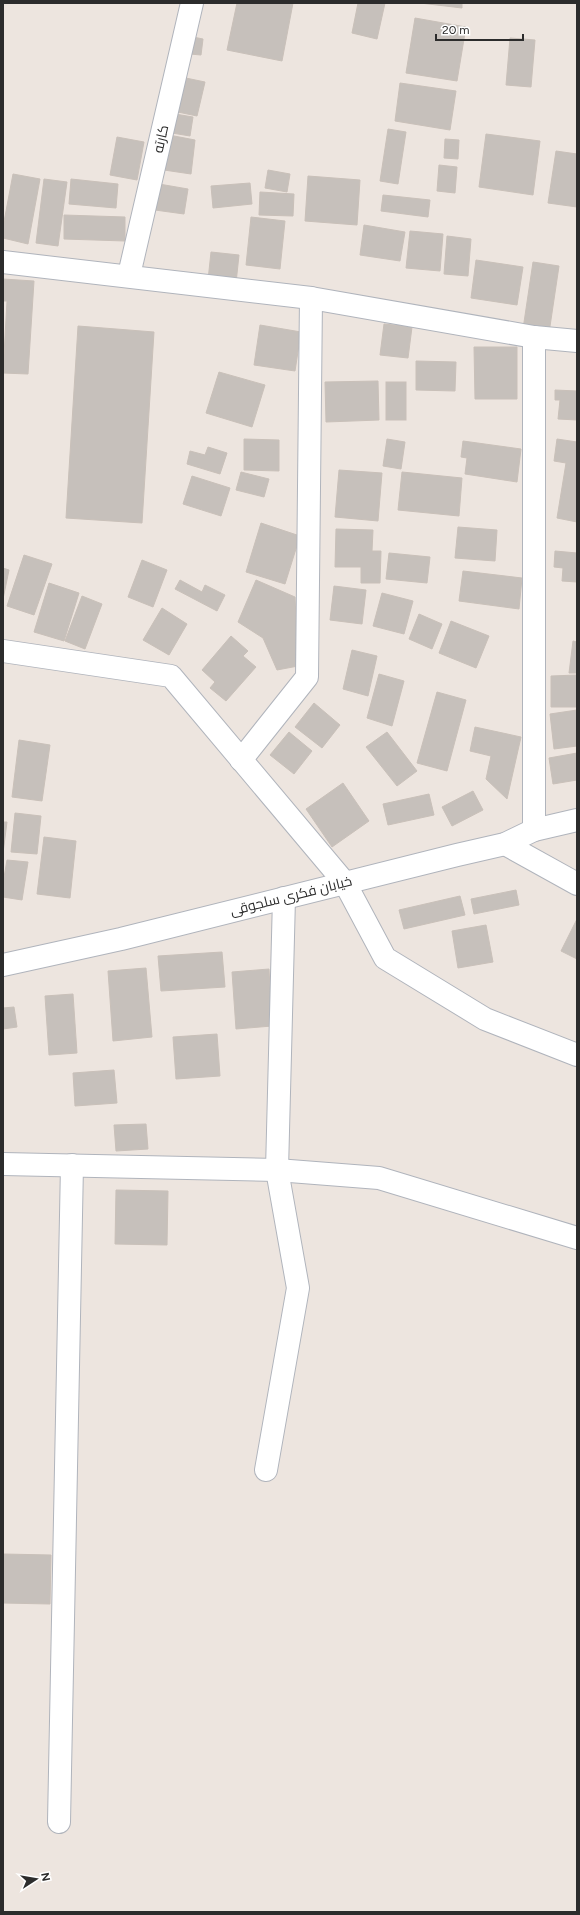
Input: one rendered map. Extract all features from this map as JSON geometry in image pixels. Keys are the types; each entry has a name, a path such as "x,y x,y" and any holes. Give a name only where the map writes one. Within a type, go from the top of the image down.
{"street":[{"name":"کارته","path":"129,276 192,3"},
{"path":"3,262 311,298 534,337 577,341"},
{"path":"242,760 307,677 311,298"},
{"path":"534,337 534,830"},
{"path":"3,651 170,676 345,883 385,958 485,1019 577,1054"},
{"name":"خیابان فکری سلجوقی","path":"3,965 121,939 505,844 534,830 577,820"},
{"path":"505,844 577,884"},
{"path":"266,1470 298,1288 277,1170 284,898"},
{"path":"3,1164 277,1170 379,1178 577,1238"},
{"path":"59,1822 72,1166"}],"building":[{"path":"237,3 293,3 282,61 227,50"},
{"path":"358,3 385,3 377,39 352,33"},
{"path":"420,3 462,3 462,8"},
{"path":"415,18 466,27 457,81 406,73"},
{"path":"193,37 203,39 201,55 190,54"},
{"path":"510,38 535,40 531,87 506,85"},
{"path":"181,77 205,82 197,116 173,111"},
{"path":"400,83 456,91 450,130 395,121"},
{"path":"175,114 193,117 190,136 172,133"},
{"path":"388,129 406,132 398,184 380,181"},
{"path":"486,134 540,141 533,195 479,187"},
{"path":"169,135 195,140 191,174 164,170"},
{"path":"117,137 144,142 137,180 110,175"},
{"path":"445,139 459,140 458,159 444,158"},
{"path":"556,151 577,154 577,207 548,203"},
{"path":"439,165 457,167 455,193 437,191"},
{"path":"268,170 290,174 287,192 265,188"},
{"path":"13,174 40,179 28,244 3,238 3,227"},
{"path":"308,176 360,180 357,225 305,221"},
{"path":"44,179 67,182 58,246 36,243"},
{"path":"71,179 118,184 116,208 69,204"},
{"path":"250,183 252,204 213,208 211,186"},
{"path":"159,184 188,189 184,214 155,210"},
{"path":"260,192 294,194 293,216 259,215"},
{"path":"383,195 430,200 428,217 381,211"},
{"path":"64,215 125,217 125,241 64,239"},
{"path":"251,217 285,221 280,269 246,265"},
{"path":"364,225 405,232 400,261 360,255"},
{"path":"410,231 443,234 440,271 406,268"},
{"path":"447,236 471,239 468,276 444,274"},
{"path":"211,252 239,255 236,283 208,280"},
{"path":"476,260 523,267 517,305 471,298"},
{"path":"533,262 559,266 549,333 523,329"},
{"path":"3,279 34,281 28,374 3,373 7,301 3,301"},
{"path":"384,324 412,327 408,358 380,355"},
{"path":"260,325 301,332 295,371 254,365"},
{"path":"78,326 154,332 142,523 66,518"},
{"path":"474,347 517,347 517,399 475,399"},
{"path":"416,361 456,362 455,391 416,390"},
{"path":"219,372 265,385 252,427 206,413"},
{"path":"378,381 379,420 326,422 325,382"},
{"path":"386,382 406,382 406,420 386,420"},
{"path":"555,390 577,391 577,420 558,419 560,400 555,400"},
{"path":"244,439 279,440 279,471 244,470"},
{"path":"387,439 405,442 401,469 383,466"},
{"path":"557,439 577,442 577,522 557,518 566,463 554,461"},
{"path":"463,441 521,449 517,482 465,474 467,458 461,457"},
{"path":"208,447 227,453 220,474 187,464 190,451 205,455"},
{"path":"339,470 382,473 378,521 335,517"},
{"path":"241,472 269,479 264,497 236,490"},
{"path":"402,472 462,478 459,516 398,510"},
{"path":"192,476 230,488 221,516 183,504"},
{"path":"261,523 300,536 285,584 246,572"},
{"path":"458,527 497,530 495,561 455,558"},
{"path":"336,529 373,530 372,551 381,551 380,583 361,583 361,567 335,567"},
{"path":"555,551 577,553 577,582 562,581 563,568 554,567"},
{"path":"389,553 430,557 427,583 386,579"},
{"path":"24,555 52,564 34,615 7,606"},
{"path":"142,560 167,570 153,607 128,597"},
{"path":"3,568 9,570 3,599"},
{"path":"463,571 522,578 519,609 459,601"},
{"path":"180,580 202,592 205,585 225,595 217,611 175,589"},
{"path":"256,580 295,597 298,666 277,670 263,638 238,622"},
{"path":"49,583 79,593 64,641 34,632"},
{"path":"334,586 366,590 362,624 330,620"},
{"path":"382,593 413,601 404,634 373,626"},
{"path":"82,596 102,604 85,649 65,641"},
{"path":"162,608 187,624 169,655 143,640"},
{"path":"419,614 442,624 432,649 409,639"},
{"path":"451,621 489,636 476,668 439,653"},
{"path":"231,636 248,651 243,656 256,667 226,701 210,688 215,682 202,670"},
{"path":"573,641 577,642 577,673 569,673"},
{"path":"352,650 377,656 368,696 343,689"},
{"path":"379,674 404,681 392,726 367,718"},
{"path":"577,675 577,707 551,707 551,676"},
{"path":"437,692 466,700 447,771 417,763"},
{"path":"314,703 340,725 322,748 295,727"},
{"path":"577,710 577,746 554,749 550,714"},
{"path":"475,727 521,737 507,799 486,779 491,756 470,751"},
{"path":"289,732 312,751 294,774 270,755"},
{"path":"387,732 417,771 397,786 366,747"},
{"path":"19,740 50,745 42,801 12,797"},
{"path":"577,753 577,780 553,784 549,758"},
{"path":"343,783 369,821 332,847 306,809"},
{"path":"473,791 483,810 452,826 442,807"},
{"path":"429,794 434,815 388,825 383,804"},
{"path":"15,813 41,816 37,854 11,852"},
{"path":"3,822 7,822 3,853"},
{"path":"44,837 76,841 70,898 37,894"},
{"path":"7,860 28,862 22,900 3,897 3,883"},
{"path":"516,890 519,905 474,914 471,899"},
{"path":"460,896 465,915 404,929 399,910"},
{"path":"577,919 577,959 561,951"},
{"path":"486,925 493,962 458,968 452,931"},
{"path":"222,952 225,987 161,991 158,956"},
{"path":"146,968 152,1037 113,1041 108,971"},
{"path":"269,969 272,1026 236,1029 232,972"},
{"path":"73,994 77,1053 49,1055 45,996"},
{"path":"14,1007 17,1027 3,1029 3,1008"},
{"path":"217,1034 220,1076 176,1079 173,1037"},
{"path":"114,1070 117,1103 75,1106 73,1073"},
{"path":"146,1124 148,1149 116,1151 114,1125"},
{"path":"116,1190 168,1191 167,1245 115,1244"},
{"path":"3,1554 51,1555 50,1604 3,1603"}]}
